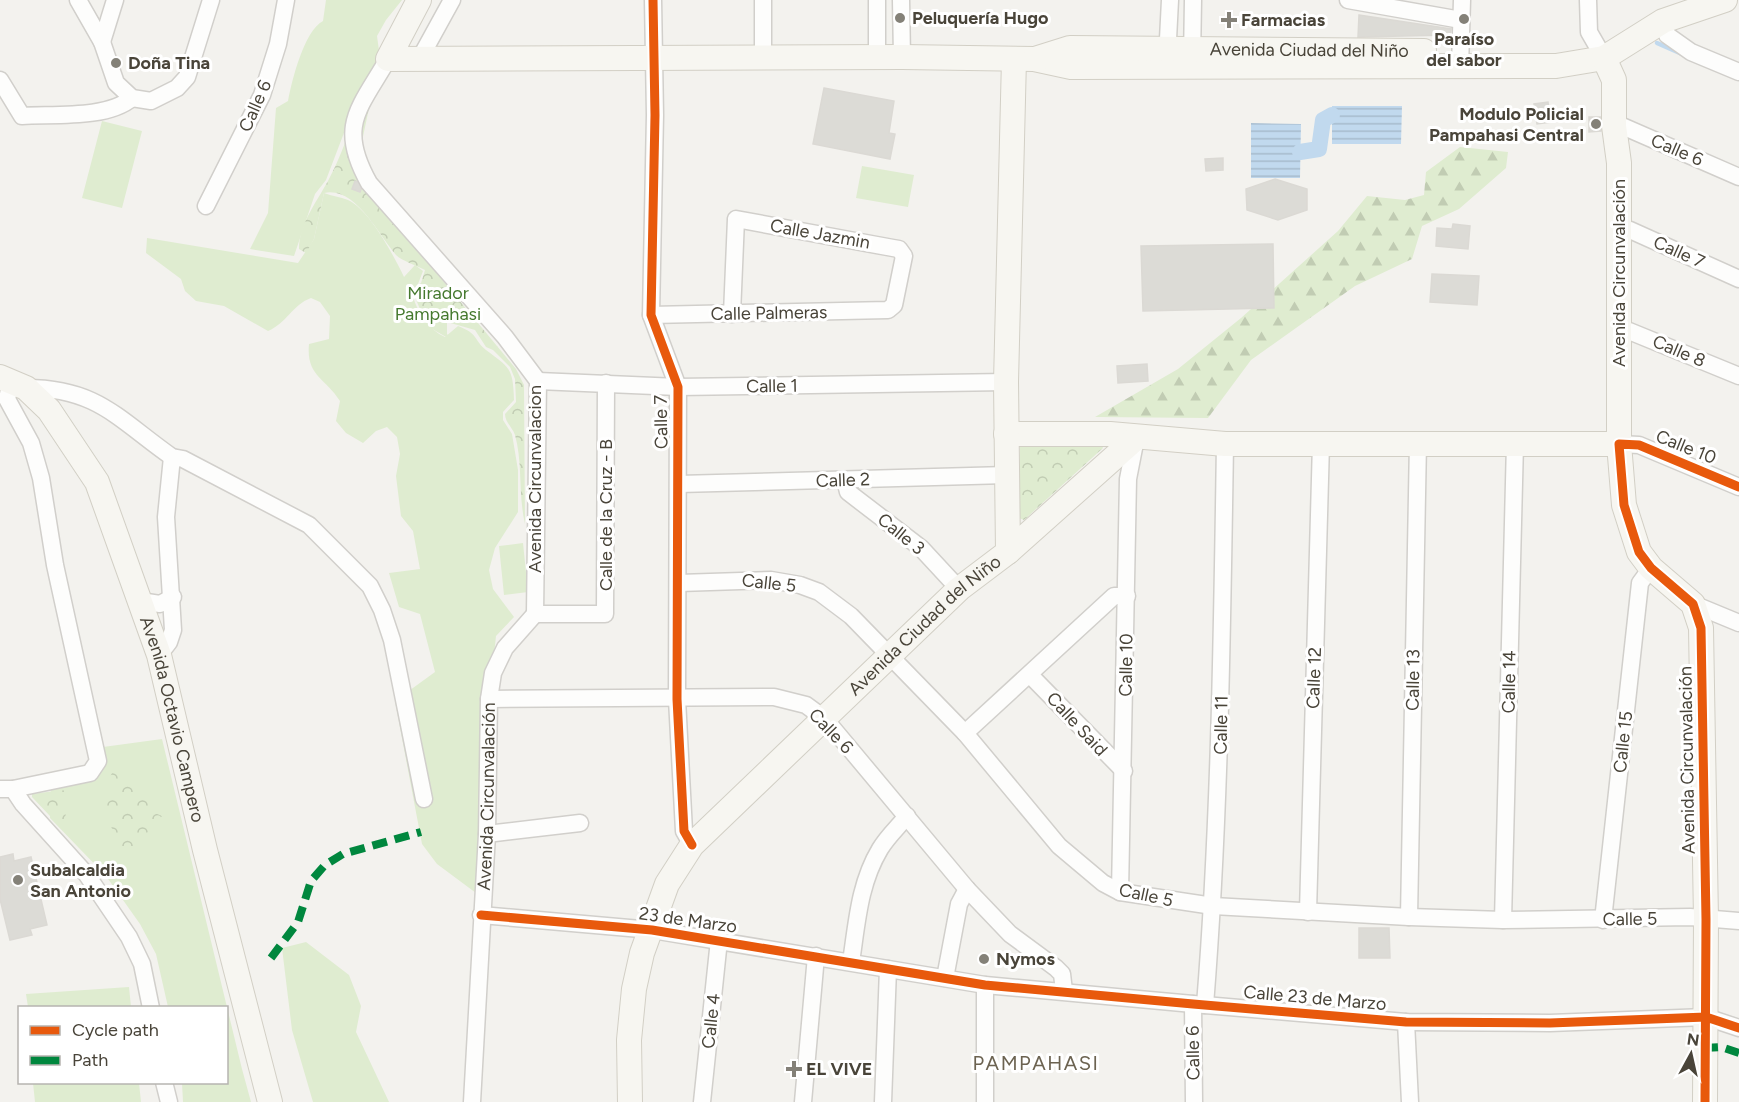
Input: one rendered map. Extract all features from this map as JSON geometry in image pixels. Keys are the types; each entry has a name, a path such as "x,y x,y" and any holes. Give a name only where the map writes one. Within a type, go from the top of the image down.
{"main road":[{"path":"419,0 388,59 877,57 1024,59"},
{"path":"1594,59 1663,21 1725,0"},
{"name":"Avenida Ciudad del Niño","path":"630,1102 629,1040 634,989 642,953 652,930 654,913 667,884 692,845 958,589 1008,552 1006,382 1024,59 1070,48 1167,59 1460,60 1556,52 1594,59"},
{"name":"Avenida Circunvalación","path":"1594,59 1614,80 1614,126 1619,163 1618,331 1620,444 1624,505 1639,552 1651,568 1693,604 1701,628 1706,919 1705,1102"},
{"name":"Avenida Octavio Campero","path":"12,382 49,410 97,482 140,601 159,655 205,850 270,1102"},
{"path":"1006,434 1110,434 1225,444 1418,442 1620,444"},
{"path":"1008,552 1136,438"}],"street":[{"path":"78,0 102,42 116,83 132,98 151,101 177,88 187,77 212,0"},
{"path":"102,42 115,0"},
{"name":"Calle 6","path":"206,206 262,95 278,44 286,0"},
{"path":"419,60 452,0"},
{"name":"Calle 7","path":"653,0 655,115 651,315 678,387 677,699 684,831 692,845"},
{"path":"763,0 763,59"},
{"path":"877,57 878,0"},
{"path":"900,0 902,57"},
{"path":"1167,59 1170,0"},
{"path":"1192,59 1193,0"},
{"path":"1348,0 1461,20"},
{"path":"1460,60 1462,0"},
{"name":"Avenida Circunvalación","path":"1588,0 1589,32 1594,59"},
{"path":"1663,21 1667,35 1691,52 1739,72"},
{"name":"Avenida Circunvalacion","path":"388,59 354,118 352,139 356,159 369,183 505,338 538,381 535,614"},
{"path":"0,80 22,116 105,111 121,106 132,98"},
{"name":"Calle 6","path":"1614,126 1622,126 1739,177"},
{"name":"Calle Jazmin","path":"732,314 736,219 893,248 902,253 905,262 894,305 888,310"},
{"name":"Calle 7","path":"1619,229 1630,230 1739,279"},
{"name":"Calle Palmeras","path":"651,315 888,310"},
{"name":"Calle 8","path":"1618,331 1629,331 1739,376"},
{"name":"Calle 1","path":"538,381 678,387 1006,382"},
{"path":"7,789 90,773 98,761 55,565 40,478 30,443 7,399 12,382 55,388 100,403 172,457 183,459 309,525 370,586 382,610 392,640 424,799"},
{"name":"Calle de la Cruz - B","path":"535,614 605,614 606,383"},
{"name":"Calle 10","path":"1120,892 1128,479 1136,438"},
{"name":"Calle 13","path":"1409,917 1418,442"},
{"name":"Calle 12","path":"1308,912 1321,443"},
{"name":"Calle 14","path":"1503,920 1515,443"},
{"name":"Calle 11","path":"1199,1005 1214,906 1221,733 1225,444"},
{"name":"Calle 10","path":"1620,444 1639,446 1739,487"},
{"path":"159,655 169,642 173,630 173,597 166,517 172,457"},
{"name":"Calle 2","path":"679,484 1007,475"},
{"name":"Calle 3","path":"845,480 848,492 921,548 958,589"},
{"name":"Calle 15","path":"1603,920 1640,583 1651,568"},
{"name":"Calle 5","path":"679,582 749,578 800,585 819,592 851,616 964,733 1059,846 1103,882 1120,892 1214,906 1409,917 1503,920 1706,919 1739,921"},
{"path":"964,733 1114,596 1127,596"},
{"path":"140,601 160,604 173,597"},
{"path":"1693,604 1739,623"},
{"name":"Avenida Circunvalación","path":"472,1102 487,834 489,699 493,673 505,648 535,614"},
{"name":"Calle Said","path":"1030,675 1124,771"},
{"name":"Calle 6","path":"489,699 790,699 806,705 825,719 967,889 1010,934 1062,974 1064,991"},
{"path":"7,789 87,875 129,937 142,964 151,1006"},
{"path":"851,962 862,891 869,871 881,847 907,816"},
{"path":"487,834 580,823"},
{"path":"945,978 959,904 967,889"},
{"name":"23 de Marzo","path":"482,915 652,930 888,969"},
{"name":"Calle 4","path":"702,1102 719,940"},
{"path":"803,1102 816,956"},
{"path":"883,1102 888,969"},
{"name":"Calle 23 de Marzo","path":"888,969 986,985 1406,1022 1550,1023 1706,1017 1739,1028"},
{"path":"985,1102 986,985"},
{"name":"Calle 6","path":"1194,1102 1199,1005"},
{"path":"1406,1022 1410,1102"},
{"path":"165,1084 169,1102"}],"green space":[{"path":"326,0 402,0 377,36 381,65 355,104 326,180 315,194 294,256 250,249 268,213 276,108 288,101 305,45 316,26 323,21"},
{"name":"Mirador Pampahasi","path":"375,80 358,160 392,219 516,369 524,385 525,524 515,435 505,414 516,402 515,379 510,367 493,350 486,347 475,330 447,322 447,334 453,341 427,326 412,290 421,283 425,270 396,255 366,214 346,197 336,193 324,193 314,239 306,253 299,249 302,230 310,212 330,177 355,117"},
{"path":"102,121 142,131 122,208 82,198"},
{"path":"1460,147 1508,152 1506,168 1459,209 1422,226 1412,259 1355,286 1251,360 1208,418 1095,417 1178,369 1241,318 1338,231 1367,196 1405,200 1424,195 1426,172"},
{"path":"862,166 914,175 908,207 856,198"},
{"path":"324,193 348,200 364,213 380,234 404,277 415,265 423,271 413,297 421,315 429,325 445,337 458,326 473,334 486,350 505,365 513,381 514,400 503,412 503,420 512,434 518,470 518,512 495,548 489,570 493,589 514,617 496,636 484,751 476,893 437,864 422,844 395,701 435,672 420,614 399,607 389,573 420,569 413,531 401,516 396,476 400,454 397,437 387,427 376,431 363,443 346,433 336,421 340,401 310,363 309,344 329,339 330,316 320,302 311,298 304,301 275,328 268,331 224,306 196,301 185,291 181,279 146,253 147,238 298,263 314,239"},
{"path":"1024,442 1101,443 1103,448 1024,520 1019,518 1020,446"},
{"path":"523,543 528,592 504,595 499,546"},
{"path":"162,739 227,1006 168,1006 156,954 140,924 106,876 50,818 51,788 82,779 103,747"},
{"path":"114,769 132,784 136,796 149,802 150,811 162,816 141,840 121,855 117,834 108,824 112,814 102,804 106,785"},
{"path":"65,791 66,833 32,797 32,794"},
{"path":"306,942 349,975 361,1006 356,1032 389,1102 313,1102 292,1030 282,948"},
{"path":"129,987 131,1006 28,1006 26,994"},
{"path":"228,1011 251,1102 183,1102 182,1084 228,1084"},
{"path":"33,1084 139,1084 141,1102 35,1102"}],"water":[{"path":"1332,106 1402,106 1401,144 1332,144"},
{"path":"1251,123 1301,124 1300,178 1251,178"}],"building":[{"path":"1359,15 1451,29 1450,35 1358,37"},
{"path":"824,88 894,101 889,133 895,134 890,159 813,144"},
{"path":"1548,102 1551,122 1537,124 1534,104"},
{"path":"1589,117 1601,117 1601,131 1589,132"},
{"path":"1223,158 1223,170 1206,171 1205,159"},
{"path":"1275,179 1307,189 1307,210 1278,220 1247,210 1246,189"},
{"path":"355,181 363,184 360,192 352,189"},
{"path":"1453,224 1470,226 1468,249 1436,246 1437,228 1452,229"},
{"path":"1273,244 1274,308 1143,311 1141,246"},
{"path":"1432,274 1479,276 1477,305 1430,302"},
{"path":"1147,364 1148,381 1118,383 1117,366"},
{"name":"Subalcaldia San Antonio","path":"13,854 14,861 31,857 47,925 30,929 32,935 10,940 0,899 0,857"},
{"path":"1359,928 1389,928 1390,958 1359,958"}],"waterway":[{"path":"1657,43 1682,54"},
{"path":"1300,152 1319,149 1323,120 1332,115"}],"marked path":[{"path":"271,958 298,922 311,881 325,865 343,854 421,832"},
{"path":"1703,1048 1721,1047 1739,1053"}],"cycle path":[{"path":"653,0 655,115 651,315 678,387 677,699 684,831 692,845"},
{"path":"1705,1102 1706,919 1701,628 1693,604 1651,568 1639,552 1624,505 1619,444 1639,445 1739,487"},
{"path":"481,915 652,930 985,985 1193,1004 1406,1022 1550,1023 1706,1017 1739,1028"}],"place":[{"name":"Peluquería Hugo","path":"900,18"},
{"name":"Paraíso del sabor","path":"1464,19"},
{"name":"Farmacias","path":"1229,20"},
{"name":"Doña Tina","path":"116,63"},
{"name":"Modulo Policial Pampahasi Central","path":"1596,124"},
{"name":"Subalcaldia San Antonio","path":"18,880"},
{"name":"Nymos","path":"984,959"},
{"name":"EL VIVE","path":"794,1069"}],"district":[{"name":"PAMPAHASI","path":"1036,1063"}]}
